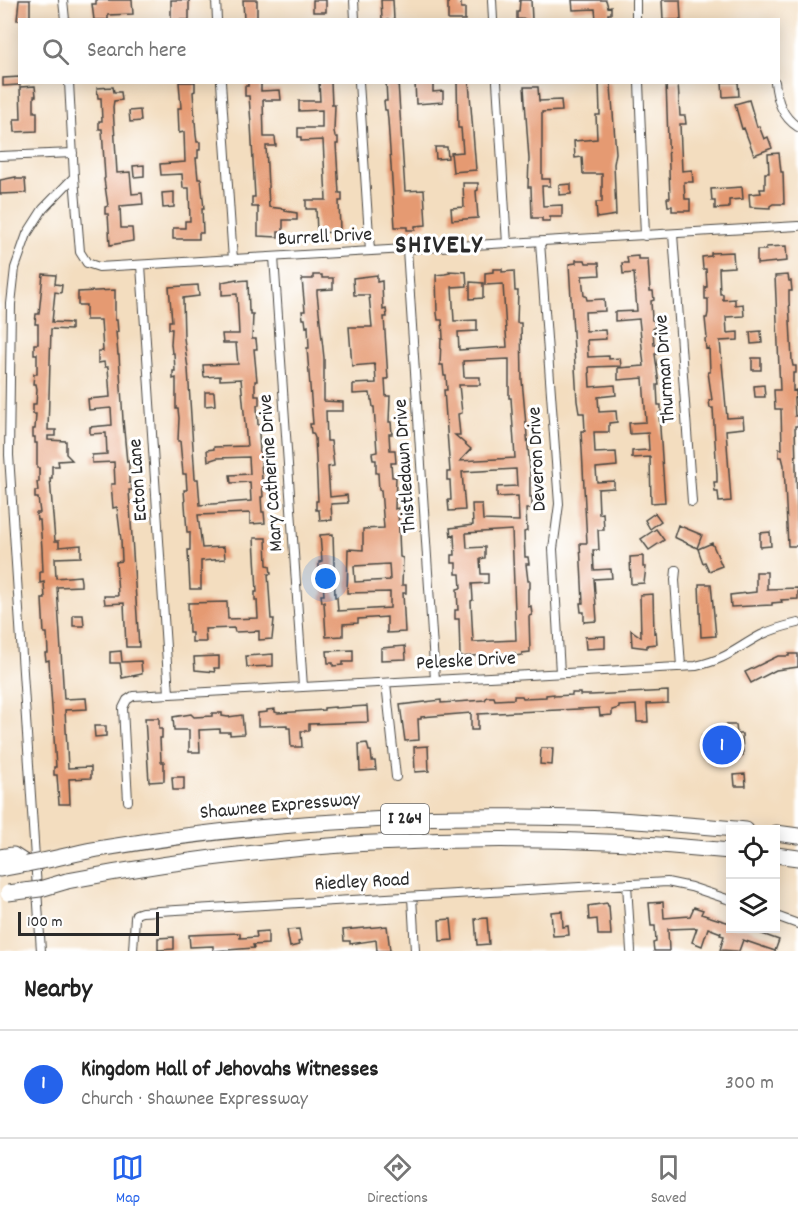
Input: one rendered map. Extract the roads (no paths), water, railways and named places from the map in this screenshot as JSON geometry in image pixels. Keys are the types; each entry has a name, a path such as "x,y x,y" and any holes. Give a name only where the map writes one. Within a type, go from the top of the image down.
{"highway":[{"name":"Shawnee Expressway","path":"0,869 101,848 205,834 377,820 468,817 578,818 726,828"},
{"path":"780,834 798,836"},
{"name":"I 264","path":"3,895 172,862 305,847 398,841 510,839 597,841 726,851"},
{"path":"0,857 13,855 27,864"},
{"path":"780,856 798,858"}],"street":[{"path":"63,0 64,18"},
{"path":"216,0 217,18"},
{"path":"354,0 355,18"},
{"path":"492,0 493,18"},
{"path":"636,0 636,18"},
{"path":"41,951 9,454 11,304 15,268 27,234 48,202 74,177 69,84"},
{"path":"221,84 232,260"},
{"path":"359,84 370,252"},
{"path":"497,84 507,244"},
{"path":"639,84 645,236"},
{"path":"776,84 786,117 798,127"},
{"path":"0,156 73,153"},
{"name":"Burrell Drive","path":"74,177 80,252 82,259 87,263 99,267 798,226"},
{"name":"Thurman Drive","path":"673,234 692,502"},
{"name":"Deveron Drive","path":"540,242 559,504 553,549 560,673"},
{"name":"Thistledawn Drive","path":"407,249 435,680"},
{"name":"Mary Catherine Drive","path":"274,257 303,687"},
{"name":"Ecton Lane","path":"141,265 169,694"},
{"path":"676,570 681,667"},
{"name":"Peleske Drive","path":"128,801 123,708 127,700 133,696 681,667 715,662 762,634 798,623"},
{"path":"386,683 396,777"},
{"name":"Riedley Road","path":"133,951 135,917 142,912 667,882 726,899"},
{"path":"627,884 631,951"},
{"path":"412,897 416,951"},
{"path":"780,917 798,924"}],"place":[{"name":"Kingdom Hall of Jehovahs Witnesses","path":"722,745"}],"district":[{"name":"SHIVELY","path":"439,246"}]}
